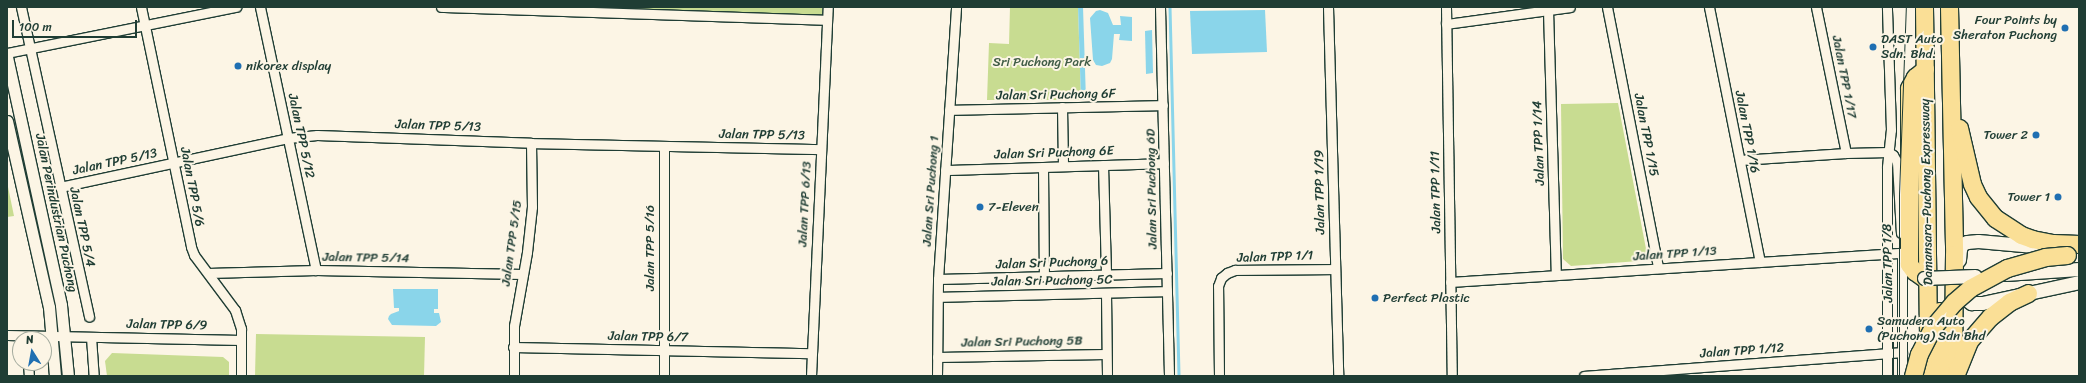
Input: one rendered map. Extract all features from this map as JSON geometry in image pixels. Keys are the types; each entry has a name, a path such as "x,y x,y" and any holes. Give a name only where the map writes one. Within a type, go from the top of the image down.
{"highway":[{"name":"Damansara–Puchong Expressway","path":"1924,7 1928,330 1924,376"},
{"name":"Damansara–Puchong Expressway","path":"1935,7 1940,376"},
{"path":"1949,7 1954,286 1953,376"},
{"path":"1924,278 1914,271 1910,264 1909,88 1915,77 1925,69"},
{"path":"1951,114 1955,118 1972,184 1978,197 1994,218 2011,230 2032,239 2053,243 2079,244"},
{"path":"1913,376 1919,354 1932,327 1954,302 1970,288 2007,268 2045,257 2079,255"},
{"path":"1957,376 1960,363 1969,341 1990,317 2009,302 2028,293"}],"main road":[{"path":"2079,248 2028,247 1978,241 1962,244 1960,249 1959,286 1964,298 1971,303 1982,303 2079,282"},
{"path":"1924,278 2079,269"}],"street":[{"name":"Jalan TPP 5/4","path":"21,7 88,317"},
{"name":"Jalan TPP 5/6","path":"141,7 191,247 194,255 235,310 241,329 241,376"},
{"path":"7,53 236,7"},
{"name":"Jalan TPP 5/12","path":"260,7 316,270"},
{"path":"441,7 629,10 827,20"},
{"name":"Jalan TPP 6/13","path":"811,376 820,149 828,7"},
{"name":"Jalan Sri Puchong 1","path":"937,376 938,279 956,7"},
{"name":"Jalan Sri Puchong 6D","path":"1160,7 1169,376"},
{"name":"Jalan TPP 1/19","path":"1328,7 1338,376"},
{"name":"Jalan TPP 1/11","path":"1446,7 1452,376"},
{"path":"1446,24 1570,7"},
{"name":"Jalan TPP 1/15","path":"1607,7 1658,268"},
{"name":"Jalan TPP 1/16","path":"1709,7 1760,262"},
{"name":"Jalan TPP 1/17","path":"1816,7 1846,153"},
{"path":"1740,160 1846,153 1889,152 1891,130 1888,7"},
{"name":"Jalan TPP 1/14","path":"1548,10 1556,275"},
{"name":"Jalan Perindustrian Puchong","path":"7,57 58,292 65,337 68,376"},
{"name":"Jalan Sri Puchong 6F","path":"949,110 1163,105"},
{"path":"1062,107 1064,166"},
{"name":"Jalan Perindustrian Puchong","path":"7,121 48,308 51,331"},
{"name":"Jalan TPP 5/13","path":"60,187 288,138 327,134 531,143 820,149"},
{"name":"Jalan TPP 5/15","path":"513,347 515,314 523,274 532,207 531,143"},
{"name":"Jalan TPP 5/16","path":"664,146 664,376"},
{"name":"Jalan TPP 1/8","path":"1889,152 1893,155 1897,162 1902,253 1902,376"},
{"name":"Jalan TPP 1/8","path":"1888,376 1886,253 1887,167 1889,152"},
{"name":"Jalan Sri Puchong 6E","path":"945,170 1164,163"},
{"path":"1103,165 1106,274"},
{"path":"1044,167 1044,276"},
{"name":"Jalan TPP 1/13","path":"1450,282 1902,253"},
{"name":"Jalan TPP 1/1","path":"1219,376 1218,286 1221,278 1227,273 1235,270 1335,269"},
{"name":"Jalan TPP 5/14","path":"208,273 316,270 523,274"},
{"name":"Jalan Sri Puchong 6","path":"938,279 1167,273"},
{"path":"1990,317 2037,297 2079,288"},
{"name":"Jalan Sri Puchong 5C","path":"938,297 1167,291"},
{"path":"1106,293 1107,376"},
{"name":"Jalan Perindustrian Puchong","path":"52,337 55,376"},
{"name":"Jalan TPP 6/9","path":"52,337 241,340"},
{"path":"91,337 94,376"},
{"path":"513,347 514,376"},
{"name":"Jalan TPP 6/7","path":"513,347 811,353"},
{"name":"Jalan TPP 1/12","path":"1584,376 1902,352"},
{"name":"Jalan Sri Puchong 5B","path":"937,357 1106,354"}],"green space":[{"path":"634,7 823,7 822,15 634,9"},
{"name":"Sri Puchong Park","path":"1010,7 1078,7 1081,100 987,100 989,43 1009,44"},
{"path":"1618,103 1647,254 1639,261 1571,266 1563,259 1561,104"},
{"path":"7,182 14,216 7,217"},
{"path":"256,334 425,337 424,376 255,376"},
{"path":"112,353 223,357 229,362 229,376 107,376 105,361"}],"water":[{"path":"1078,7 1083,7 1086,100 1081,100"},
{"path":"1100,10 1108,13 1113,25 1121,25 1120,16 1132,17 1132,41 1119,40 1120,34 1114,34 1112,59 1110,63 1102,66 1096,65 1093,60 1090,18 1096,11"},
{"path":"1265,10 1267,52 1192,54 1190,11"},
{"path":"1152,30 1153,73 1146,74 1145,31"},
{"path":"393,289 438,289 438,309 434,309 434,313 439,313 441,322 436,326 392,325 388,319 389,316 399,311 399,308 394,308"}],"waterway":[{"path":"1170,7 1179,376"}],"tram line":[{"path":"1899,376 1899,194 1906,7"},
{"path":"1893,338 1893,376"}],"place":[{"name":"Four Points by Sheraton Puchong","path":"2065,28"},
{"name":"DAST Auto Sdn. Bhd.","path":"1873,47"},
{"name":"nikorex display","path":"238,66"},
{"name":"Tower 2","path":"2036,135"},
{"name":"Tower 1","path":"2058,197"},
{"name":"7-Eleven","path":"980,207"},
{"name":"Perfect Plastic","path":"1375,298"},
{"name":"Samudera Auto (Puchong) Sdn Bhd","path":"1869,329"}]}
